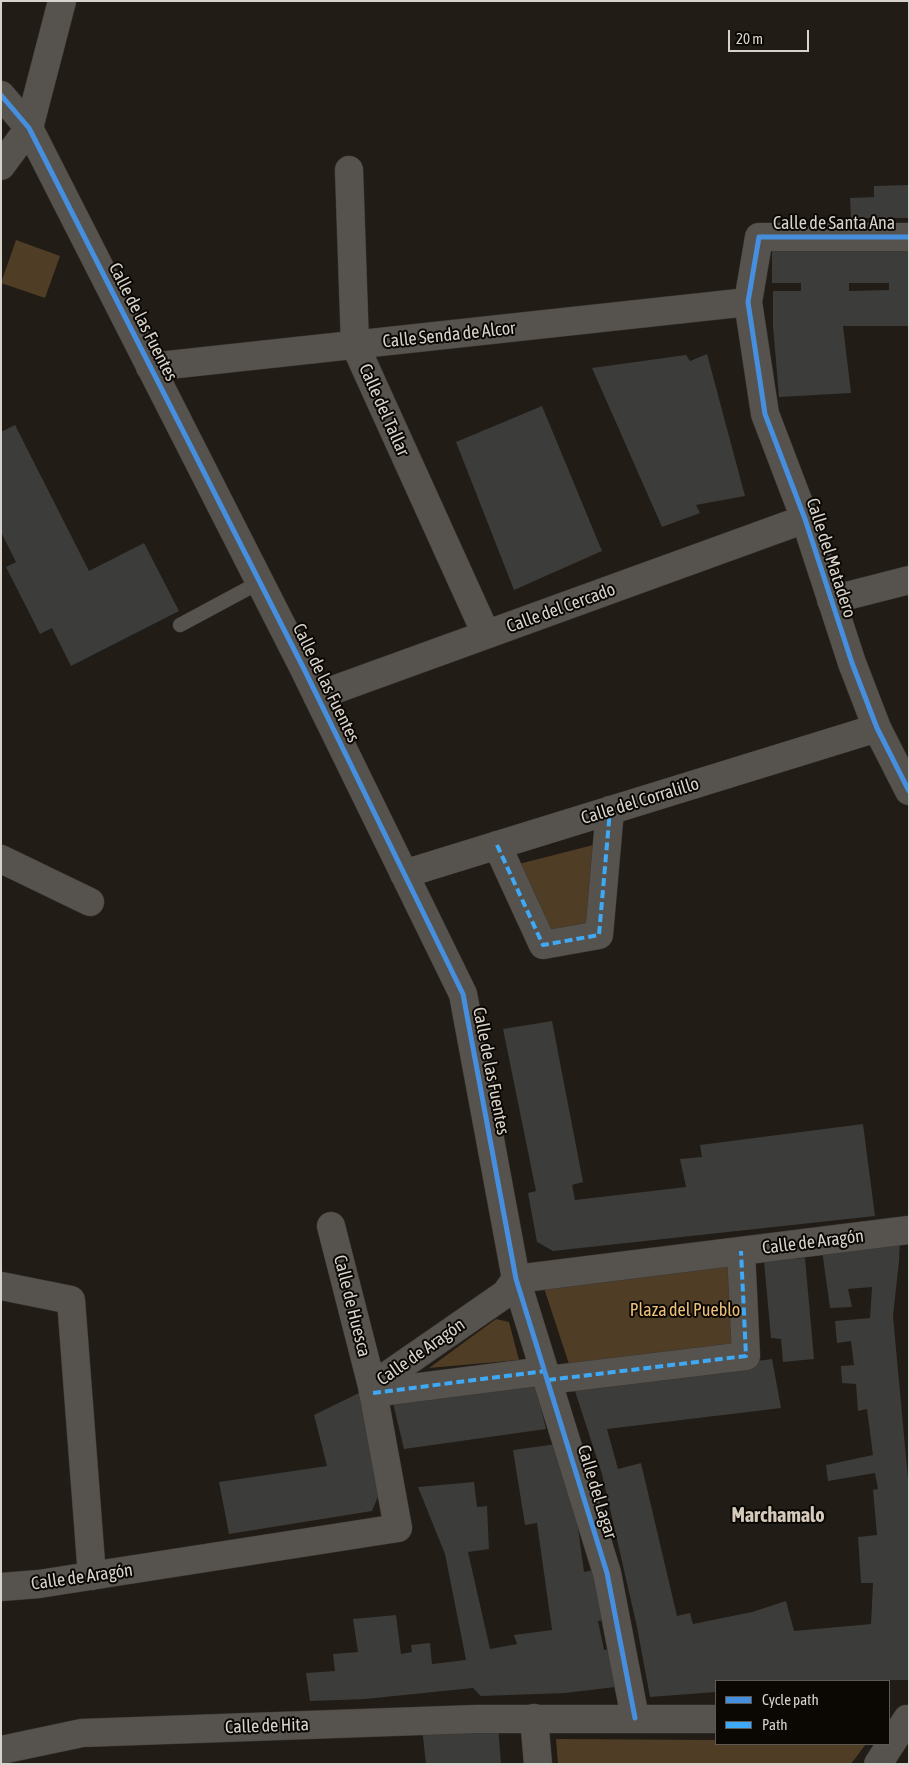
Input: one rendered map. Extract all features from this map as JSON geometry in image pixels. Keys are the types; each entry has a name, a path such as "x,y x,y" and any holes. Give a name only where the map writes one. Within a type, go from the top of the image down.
{"street":[{"path":"1,166 29,128 62,1"},
{"name":"Calle de las Fuentes","path":"1,95 29,128 260,582 463,994 516,1279"},
{"name":"Calle del Tallar","path":"349,170 355,345 486,634"},
{"name":"Calle de Santa Ana","path":"759,237 909,237"},
{"name":"Calle del Matadero","path":"759,237 748,302 765,414 805,520 852,663 877,728 909,791"},
{"name":"Calle Senda de Alcor","path":"150,367 748,302"},
{"name":"Calle del Cercado","path":"317,696 805,520"},
{"path":"831,600 909,580"},
{"name":"Calle del Corralillo","path":"404,874 877,728"},
{"path":"497,845 543,945 599,935 610,810"},
{"path":"1,859 90,902"},
{"name":"Calle de Huesca","path":"331,1226 373,1390"},
{"name":"Calle de Aragón","path":"1,1587 39,1584 398,1528 373,1390 505,1294 516,1279 909,1230"},
{"path":"373,1390 546,1376 746,1356 741,1251"},
{"name":"Calle del Lagar","path":"516,1279 608,1573 635,1718"},
{"path":"1,1286 71,1300 92,1576"},
{"path":"534,1718 538,1764"},
{"name":"Calle de Hita","path":"1,1750 82,1733 534,1718 715,1719"},
{"path":"890,1741 901,1719"},
{"path":"878,1764 888,1745"}],"lane":[{"path":"180,625 260,582"}],"green space":[{"path":"16,240 60,256 45,298 1,283"},
{"path":"597,844 589,924 549,933 515,865"},
{"name":"Plaza del Pueblo","path":"732,1259 739,1346 570,1367 543,1285"},
{"path":"496,1319 509,1322 519,1360 429,1368"},
{"path":"556,1739 715,1740 715,1745 865,1745 851,1764 558,1764"}],"building":[{"path":"909,185 909,218 851,218 850,198 874,197 874,186"},
{"path":"909,246 909,326 843,326 851,393 779,397 773,326 773,291 801,291 801,283 772,283 772,247","holes":["849,283 889,283 889,290 849,291"]},
{"path":"707,354 745,496 696,505 700,513 662,527 592,368 686,355 690,361"},
{"path":"542,406 602,551 514,590 456,442"},
{"path":"15,425 89,571 144,543 179,611 71,666 52,628 40,634 6,567 16,562 1,532 1,432"},
{"path":"552,1021 583,1182 572,1185 575,1200 686,1187 680,1159 702,1157 700,1145 863,1124 875,1216 553,1251 537,1242 528,1193 536,1191 503,1029"},
{"path":"900,1240 893,1316 909,1490 909,1680 715,1680 715,1692 650,1697 637,1627 602,1474 573,1385 772,1359 781,1408 607,1429 618,1469 641,1463 677,1616 690,1613 693,1624 752,1612 786,1601 794,1631 871,1624 873,1583 861,1583 858,1537 877,1535 873,1490 878,1489 875,1473 828,1481 826,1465 873,1455 867,1409 858,1411 856,1384 842,1383 841,1366 854,1365 851,1341 837,1343 835,1321 870,1318 872,1287 848,1289 852,1307 830,1308 822,1250"},
{"path":"805,1258 814,1359 783,1362 781,1339 771,1338 764,1261"},
{"path":"535,1383 546,1429 404,1449 393,1403"},
{"path":"361,1392 380,1492 372,1511 229,1534 219,1482 327,1466 314,1415"},
{"path":"557,1444 577,1520 584,1572 594,1570 605,1620 598,1621 604,1650 617,1648 624,1686 565,1693 481,1696 473,1688 365,1699 310,1701 306,1673 335,1671 333,1654 358,1652 353,1619 396,1615 401,1654 412,1652 411,1645 430,1643 432,1664 466,1660 445,1554 418,1487 474,1482 477,1507 487,1506 489,1549 468,1552 490,1649 517,1644 514,1635 552,1630 537,1523 525,1525 513,1450"},
{"path":"498,1725 501,1764 426,1764 422,1728"}],"marked path":[{"path":"497,845 543,945 599,935 610,810"},
{"path":"548,1380 746,1356 741,1251"},
{"path":"373,1393 545,1371"}],"cycle path":[{"path":"1,95 29,128 304,669 463,994 516,1279 607,1573 635,1718"},
{"path":"909,237 759,237 748,302 765,414 805,519 852,663 877,728 909,791"}],"district":[{"name":"Marchamalo","path":"778,1516"}]}
